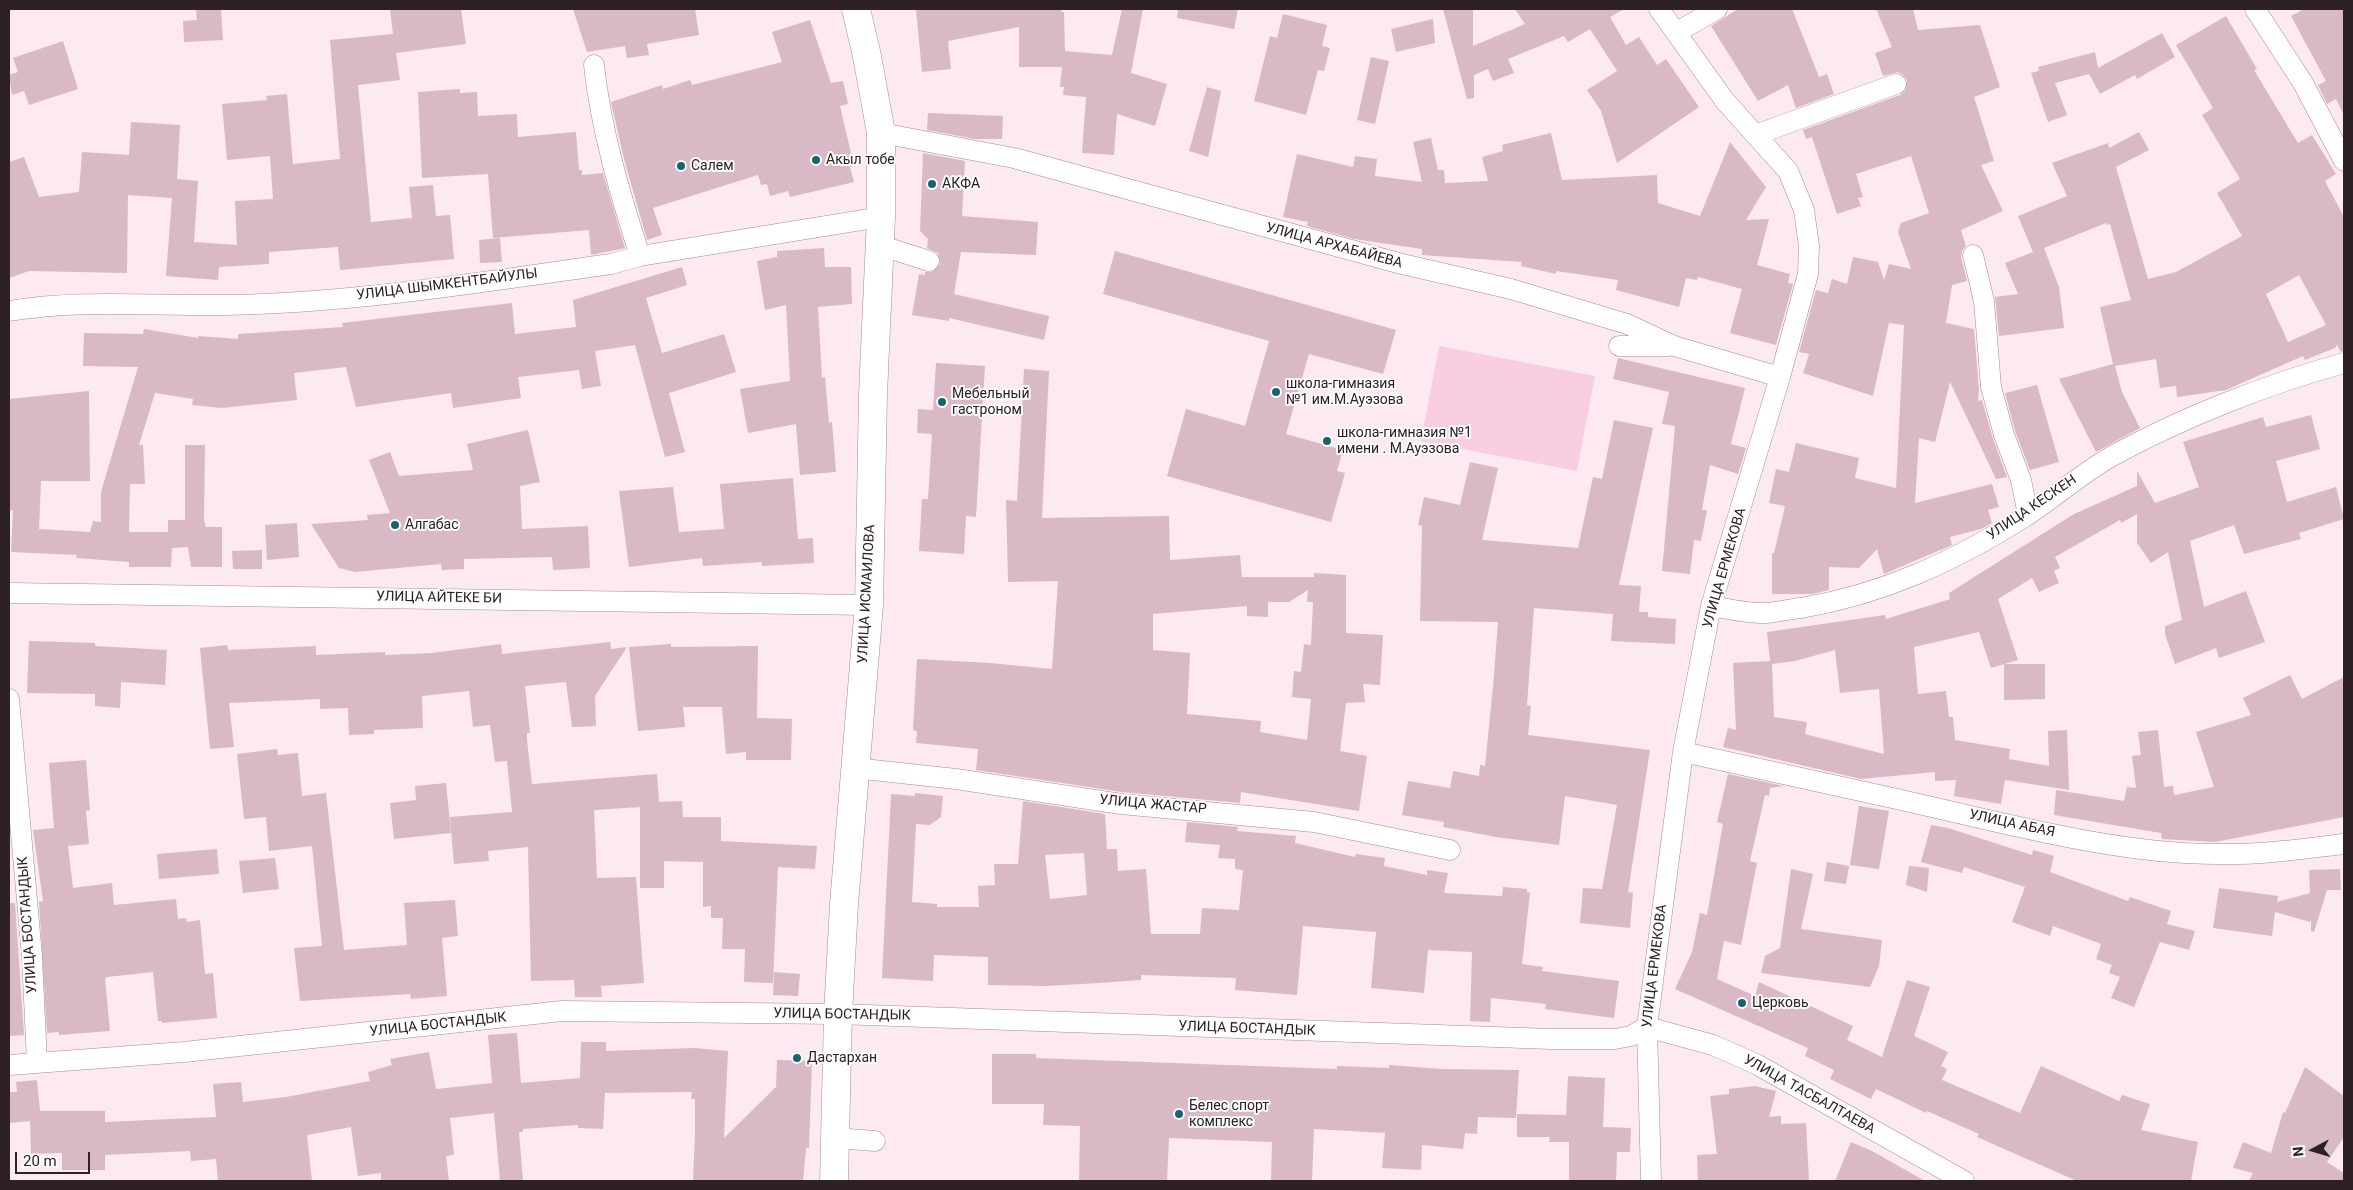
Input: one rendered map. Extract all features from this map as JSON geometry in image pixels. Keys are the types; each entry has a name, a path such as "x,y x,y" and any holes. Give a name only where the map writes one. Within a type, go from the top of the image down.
{"main road":[{"name":"УЛИЦА ИСМАИЛОВА","path":"834,1181 838,1014 854,768 869,605 873,394 881,217 881,133 856,9"}],"street":[{"name":"УЛИЦА ЕРМЕКОВА","path":"1651,1181 1647,1026 1683,752 1711,606 1780,377 1808,274 1806,223 1796,187 1788,171 1725,101 1660,9"},
{"path":"1678,32 1717,9"},
{"path":"2255,9 2303,83 2344,161"},
{"path":"594,65 597,94 607,138 640,256"},
{"path":"1755,135 1896,84"},
{"name":"УЛИЦА АРХАБАЙЕВА","path":"881,133 1014,158 1392,262 1511,289 1627,324 1674,346 1780,377"},
{"name":"УЛИЦА ШЫМКЕНТБАЙУЛЫ","path":"9,311 33,307 126,303 224,305 332,299 611,264 640,256 881,217"},
{"path":"879,245 929,260"},
{"path":"1973,255 1984,301 1991,387 2004,435 2021,480 2028,515"},
{"path":"1619,346 1674,346"},
{"name":"УЛИЦА КЕСКЕН","path":"1711,606 1766,613 1837,602 1925,571 1957,557 2028,515 2082,474 2117,454 2188,420 2260,391 2343,367"},
{"name":"УЛИЦА АЙТЕКЕ БИ","path":"9,593 869,605"},
{"name":"УЛИЦА БОСТАНДЫК","path":"9,699 32,956 37,1063"},
{"name":"УЛИЦА АБАЯ","path":"1683,752 2014,826 2169,852 2216,854 2279,853 2344,844"},
{"name":"УЛИЦА ЖАСТАР","path":"854,768 956,779 1121,804 1314,822 1450,850"},
{"name":"УЛИЦА БОСТАНДЫК","path":"9,1066 184,1052 562,1011 838,1014 1552,1039 1616,1039 1631,1036 1647,1026"},
{"name":"УЛИЦА ТАСБАЛТАЕВА","path":"1647,1026 1713,1045 1756,1064 1964,1181"},
{"path":"835,1138 875,1141"}],"shaded area":[{"path":"1439,346 1595,376 1577,471 1421,441"}],"building":[{"path":"196,9 221,9 223,40 184,42 183,21 197,20"},
{"path":"390,9 461,9 466,44 396,53 400,80 358,85 371,222 412,218 409,187 433,185 436,216 450,215 454,259 340,270 338,247 269,252 269,264 219,267 218,280 166,276 172,198 128,195 127,273 29,271 9,278 9,162 24,157 39,197 79,192 82,152 129,155 131,122 180,125 177,179 198,181 194,242 237,245 235,201 273,199 270,156 227,160 222,104 267,100 266,96 287,94 293,164 340,159 330,40 393,34"},
{"path":"573,9 695,9 699,35 647,44 649,55 627,58 625,46 587,52"},
{"path":"916,9 1061,9 1061,12 1064,12 1065,51 1112,55 1122,9 1143,9 1131,73 1167,84 1155,126 1117,114 1114,155 1082,153 1086,97 1063,95 1064,87 1060,87 1062,67 1019,67 1019,27 948,41 951,69 922,72"},
{"path":"1178,9 1238,9 1234,29 1177,18"},
{"path":"1443,9 1473,9 1473,46 1525,24 1515,9 1624,9 1610,17 1626,45 1639,37 1657,65 1666,59 1699,107 1617,163 1601,111 1587,90 1617,71 1590,29 1568,42 1564,36 1508,59 1514,73 1493,81 1488,69 1474,75 1474,98 1467,99"},
{"path":"1738,9 1792,9 1819,77 1827,74 1834,94 1796,108 1788,85 1758,101 1711,26"},
{"path":"1876,9 1913,9 1918,30 1980,25 2000,87 1974,97 1994,161 1981,165 2003,211 1961,230 1966,246 1962,251 1961,257 1967,281 1952,285 1946,323 1974,329 1979,390 1978,401 1982,400 1993,439 2007,477 1996,479 1950,382 1935,442 1919,438 1915,503 1992,484 1999,507 1988,510 1992,523 1981,529 1950,537 1952,545 1884,574 1877,549 1859,568 1829,567 1829,590 1812,594 1772,594 1772,553 1774,553 1785,506 1769,503 1776,469 1789,472 1796,443 1859,458 1855,478 1896,488 1904,325 1889,323 1873,396 1803,373 1809,354 1799,352 1816,290 1828,293 1832,279 1847,284 1853,257 1878,262 1884,280 1889,264 1911,269 1898,232 1901,223 1929,213 1911,156 1856,174 1863,197 1858,198 1861,206 1837,214 1812,137 1806,139 1803,130 1900,95 1905,91 1907,80 1903,75 1898,72 1883,76 1875,53 1892,47"},
{"path":"2304,9 2344,9 2344,115 2336,99 2327,104 2318,85 2326,81 2291,16"},
{"path":"1283,14 1327,25 1322,46 1330,48 1324,71 1318,70 1306,115 1254,101 1270,36 1277,38"},
{"path":"2226,16 2257,69 2254,70 2298,143 2312,135 2336,174 2325,181 2344,217 2344,351 2341,352 2337,345 2335,348 2305,360 2303,356 2226,390 2177,397 2176,386 2160,388 2156,359 2115,366 2122,392 2140,428 2096,452 2059,379 2113,364 2100,307 2131,300 2110,224 2107,225 2106,223 2044,248 2059,287 2064,328 1999,336 1995,297 2018,294 2005,263 2033,252 2018,216 2067,196 2052,163 2108,143 2109,148 2139,132 2149,150 2116,167 2148,279 2176,272 2242,236 2217,193 2240,179 2202,115 2213,108 2176,45","holes":["2299,275 2326,325 2288,342 2266,294"]},
{"path":"1433,19 1435,43 1396,52 1391,29"},
{"path":"810,20 831,83 843,81 848,104 840,106 854,166 850,167 854,182 790,197 788,191 770,196 767,184 761,185 758,175 653,208 662,235 647,240 624,159 611,102 662,85 663,89 690,80 692,85 782,62 772,32"},
{"path":"2162,33 2175,57 2137,79 2135,75 2100,94 2089,74 2055,83 2067,115 2048,122 2031,73 2039,71 2038,67 2095,52 2098,68"},
{"path":"63,41 78,89 29,105 24,91 12,95 9,75 18,72 13,58"},
{"path":"1371,57 1389,61 1375,124 1357,120"},
{"path":"1207,87 1221,91 1208,157 1189,151"},
{"path":"460,89 460,93 477,92 478,116 517,114 518,137 576,132 579,170 582,170 582,175 603,173 625,248 591,255 589,230 493,238 488,174 422,178 418,92"},
{"path":"928,113 1003,116 1002,139 975,139 927,130"},
{"path":"1551,133 1562,180 1657,175 1658,203 1700,216 1730,142 1766,187 1746,220 1769,219 1757,265 1790,274 1788,283 1793,284 1776,345 1730,333 1742,289 1698,277 1697,280 1686,278 1679,307 1616,290 1618,280 1556,271 1556,274 1521,266 1522,262 1422,255 1422,249 1354,239 1307,226 1308,222 1283,217 1297,154 1353,167 1355,156 1377,159 1375,176 1422,182 1413,142 1431,138 1438,170 1444,170 1445,183 1488,181 1482,157 1503,151 1502,145"},
{"path":"923,153 965,161 962,216 1038,222 1036,255 961,252 954,294 1049,316 1044,340 949,318 949,321 912,315 919,274 925,275 925,272 932,272 940,264 938,253 927,248 928,239 920,231"},
{"path":"500,238 502,262 480,263 479,240"},
{"path":"824,248 825,267 851,267 852,304 818,307 822,378 825,377 829,423 832,422 836,472 800,475 796,424 748,433 740,389 790,381 786,305 765,310 757,261 777,257 777,251"},
{"name":"школа-гимназия №1 им.М.Ауэзова","path":"1115,251 1396,330 1383,374 1309,354 1286,434 1343,450 1337,471 1345,473 1331,522 1167,476 1186,409 1245,426 1269,341 1103,294"},
{"path":"682,267 687,285 646,298 662,353 724,334 736,372 669,393 685,452 665,457 635,345 595,351 601,386 582,389 579,370 518,377 521,398 453,408 451,393 356,407 346,367 294,373 297,400 221,408 192,405 193,399 155,393 139,445 143,445 145,484 130,484 129,532 168,532 168,520 185,520 185,445 205,445 204,520 206,527 222,527 222,567 191,567 188,547 172,548 171,567 129,567 129,562 76,558 77,555 11,552 13,510 9,511 9,399 89,391 90,481 41,481 39,529 90,532 93,521 101,522 101,492 138,367 83,366 84,333 143,334 144,329 198,338 198,336 238,339 238,334 343,327 342,323 512,303 515,334 576,327 573,300"},
{"path":"1618,358 1745,388 1731,444 1746,448 1744,455 1738,474 1710,465 1702,510 1707,510 1701,541 1694,540 1690,574 1662,571 1675,426 1662,424 1669,392 1613,379"},
{"path":"936,363 985,366 976,517 966,516 964,554 919,551 922,499 928,499 932,434 917,433 918,409 933,410"},
{"path":"1024,369 1049,371 1042,518 1169,516 1170,560 1240,555 1242,577 1314,577 1314,573 1346,575 1346,633 1383,635 1380,685 1363,684 1365,702 1346,703 1340,751 1367,756 1359,811 1241,792 1240,803 1122,792 976,770 978,749 916,743 917,731 913,730 917,659 1052,669 1058,581 1008,582 1006,500 1017,501","holes":["1308,590 1307,602 1313,602 1311,645 1304,644 1301,672 1294,671 1292,697 1311,699 1307,740 1260,732 1261,721 1187,714 1190,653 1153,650 1153,614 1247,606 1247,616 1268,617 1268,602 1289,602"]},
{"path":"2037,385 2059,462 2030,470 2015,431 2005,393"},
{"path":"2311,415 2320,449 2276,461 2287,502 2336,487 2344,519 2299,533 2301,539 2244,554 2234,525 2190,541 2204,607 2246,591 2265,642 2219,658 2216,648 2175,664 2165,634 2165,626 2182,620 2168,552 2151,563 2137,543 2137,514 2121,523 2120,520 2055,557 2060,568 2054,571 2059,583 2039,592 2032,578 1998,599 2018,660 1991,668 1979,632 1914,647 1918,694 1946,691 1949,717 1953,717 1955,740 2010,749 2009,759 2049,766 2048,731 2067,730 2069,790 2005,780 2001,804 1954,796 1956,780 1935,781 1935,772 1861,779 1723,747 1728,728 1736,730 1733,663 1770,661 1767,632 1885,615 1886,619 1950,599 1949,593 2074,514 2137,486 2137,471 2155,503 2199,487 2183,442 2263,417 2266,427","holes":["1835,650 1840,693 1879,689 1884,754 1805,734 1807,722 1774,717 1772,664 1795,661"]},
{"path":"1614,420 1653,428 1619,585 1641,586 1639,612 1648,612 1648,617 1676,619 1675,644 1611,641 1613,614 1534,608 1527,705 1531,706 1528,735 1650,750 1628,892 1633,893 1630,928 1580,923 1583,888 1602,889 1617,805 1565,796 1559,845 1496,837 1443,827 1444,822 1402,815 1408,781 1450,788 1453,771 1479,776 1480,765 1485,766 1498,622 1420,621 1422,526 1418,525 1424,497 1460,505 1470,462 1498,468 1482,540 1578,548 1593,477 1602,479"},
{"path":"528,430 540,482 520,486 522,529 588,526 590,568 553,570 552,557 464,559 464,569 442,570 441,564 355,572 339,568 311,524 368,520 367,515 390,513 369,460 390,452 399,476 473,470 467,444"},
{"path":"793,478 798,539 813,538 814,563 762,566 762,562 703,566 702,558 629,567 619,491 673,487 679,532 724,529 720,484"},
{"path":"297,523 299,557 267,560 265,525"},
{"path":"262,550 262,569 233,569 232,551"},
{"path":"29,641 95,643 95,646 167,650 165,685 121,682 120,708 95,706 95,694 27,693"},
{"path":"610,642 611,649 627,647 595,696 596,726 572,727 566,682 525,686 530,733 527,733 527,740 532,784 657,774 659,802 682,801 683,817 721,817 721,841 817,846 815,869 778,867 773,983 744,982 745,949 722,949 723,918 711,918 711,906 703,907 703,862 664,861 664,888 640,888 640,807 594,810 597,878 636,877 644,983 601,986 602,997 575,997 574,980 531,981 528,847 488,851 489,861 454,864 450,817 512,812 507,761 495,762 490,725 473,727 469,691 422,696 423,728 374,730 374,734 349,735 348,708 320,709 320,699 229,703 234,747 210,749 200,648 227,645 228,650 316,646 316,655 385,652 385,655 432,653 501,644 502,654"},
{"path":"671,644 671,647 758,646 757,718 792,719 791,760 746,760 746,752 726,754 722,707 683,707 685,727 638,731 629,647"},
{"path":"2004,664 2045,664 2045,699 2004,700"},
{"path":"2290,675 2302,699 2344,677 2344,817 2215,842 2162,839 2161,833 2054,815 2056,790 2124,801 2127,787 2136,788 2132,756 2141,755 2138,732 2158,730 2164,787 2173,786 2174,795 2214,787 2196,732 2251,715 2243,698"},
{"path":"277,749 278,755 298,753 302,796 326,793 344,950 407,945 404,903 455,900 458,936 442,938 447,996 411,999 410,994 300,1001 294,948 322,946 312,846 269,851 266,817 244,819 237,754"},
{"path":"86,760 90,810 86,811 89,844 68,846 73,888 112,883 114,905 176,899 178,919 186,918 187,922 200,920 205,974 213,973 217,1018 162,1023 162,1021 158,1021 153,972 107,977 105,979 110,1031 59,1035 59,1032 47,1033 39,902 43,901 33,830 54,828 49,763"},
{"path":"1728,774 1784,786 1770,788 1769,796 1765,795 1750,861 1757,863 1741,945 1724,941 1717,979 1755,996 1759,982 1853,1026 1847,1040 1882,1057 1907,980 1930,987 1914,1036 1948,1052 1941,1066 1947,1069 1942,1080 2020,1113 2041,1066 2119,1101 2122,1095 2150,1104 2141,1130 2198,1142 2191,1181 2077,1181 1977,1137 1979,1134 1927,1111 1926,1113 1876,1089 1871,1099 1830,1079 1834,1070 1805,1056 1808,1048 1675,989 1692,952 1700,913 1707,915 1723,824 1717,822"},
{"path":"446,783 451,833 394,839 390,803 416,800 415,786"},
{"path":"915,793 943,796 941,817 930,825 916,824 912,902 937,904 937,907 979,907 978,886 995,885 994,864 1018,864 1023,801 1105,814 1107,849 1117,849 1118,871 1146,869 1151,934 1200,934 1202,908 1239,910 1243,870 1235,869 1235,859 1218,858 1220,845 1185,842 1187,822 1238,827 1237,831 1296,836 1295,843 1355,857 1356,854 1385,858 1384,866 1427,875 1427,870 1448,873 1444,893 1502,896 1503,887 1527,889 1527,892 1530,893 1522,964 1543,967 1542,971 1619,981 1614,1018 1545,1009 1546,1004 1491,998 1490,1022 1470,1021 1472,952 1428,950 1424,993 1371,988 1376,932 1303,926 1297,995 1235,990 1236,978 1141,975 1141,980 1099,983 1047,986 988,985 988,957 934,955 933,981 882,978 891,794 915,796","holes":["1084,853 1087,895 1050,899 1045,855"]},
{"path":"1859,806 1889,811 1879,869 1850,865"},
{"path":"1931,825 1948,828 2032,855 2033,850 2054,856 2050,872 2128,901 2130,897 2171,911 2167,924 2195,931 2189,950 2160,942 2134,1007 2111,998 2120,977 2109,973 2112,965 2096,959 2101,944 2053,926 2050,936 2012,922 2025,887 1964,867 1962,873 1921,862"},
{"path":"217,849 219,874 159,879 157,854"},
{"path":"275,858 279,889 243,893 239,861"},
{"path":"1827,862 1849,866 1846,884 1824,881"},
{"path":"1909,866 1929,868 1927,892 1906,885"},
{"path":"1791,869 1813,874 1801,929 1882,940 1879,966 1870,987 1761,973 1765,956 1780,948"},
{"path":"2340,869 2341,890 2327,890 2314,932 2311,931 2311,919 2310,922 2275,912 2272,936 2213,928 2219,888 2278,896 2277,902 2310,893 2309,870"},
{"path":"9,903 15,903 24,1035 9,1036"},
{"path":"774,972 800,974 798,996 773,995"},
{"path":"517,1033 521,1083 580,1078 581,1042 606,1042 606,1051 695,1048 728,1051 724,1138 776,1087 777,1060 812,1061 809,1148 806,1148 803,1181 693,1181 695,1099 691,1099 692,1092 605,1093 603,1129 578,1128 578,1125 523,1129 523,1132 519,1132 523,1181 500,1181 494,1113 450,1118 454,1155 446,1156 449,1181 381,1181 381,1173 358,1176 351,1127 307,1135 312,1181 218,1181 216,1159 191,1161 190,1151 105,1155 105,1170 62,1170 62,1153 31,1154 30,1121 9,1123 9,1092 17,1092 16,1082 37,1080 40,1111 105,1111 105,1122 216,1117 213,1084 241,1082 243,1102 286,1097 370,1081 368,1072 392,1065 390,1059 429,1052 436,1089 492,1083 488,1035"},
{"name":"Белес спорт комплекс","path":"992,1054 1036,1054 1036,1058 1337,1069 1337,1066 1389,1068 1389,1065 1442,1069 1519,1070 1516,1118 1478,1117 1477,1134 1465,1133 1463,1149 1422,1145 1421,1170 1382,1168 1385,1133 1314,1129 1312,1181 1271,1181 1272,1142 1169,1138 1167,1181 1079,1181 1080,1126 1043,1125 1044,1104 992,1104"},
{"path":"2305,1067 2344,1096 2344,1137 2327,1162 2344,1173 2344,1181 2249,1181 2253,1173 2233,1168 2243,1142 2271,1153 2283,1112 2285,1113"},
{"path":"1568,1076 1605,1078 1603,1127 1631,1128 1630,1152 1617,1152 1616,1181 1569,1181 1569,1142 1549,1142 1550,1137 1517,1137 1517,1114 1566,1115"},
{"path":"1755,1086 1776,1091 1769,1117 1781,1116 1781,1124 1806,1123 1809,1181 1698,1181 1697,1155 1717,1154 1710,1096 1729,1094 1729,1089"},
{"path":"1851,1142 1872,1151 1925,1181 1835,1181"}],"place":[{"name":"Акыл тобе","path":"816,160"},
{"name":"Салем","path":"681,166"},
{"name":"АКФА","path":"932,184"},
{"name":"школа-гимназия №1 им.М.Ауэзова","path":"1276,392"},
{"name":"Мебельный гастроном","path":"942,402"},
{"name":"школа-гимназия №1 имени . М.Ауэзова","path":"1327,441"},
{"name":"Алгабас","path":"395,525"},
{"name":"Церковь","path":"1742,1003"},
{"name":"Дастархан","path":"797,1058"},
{"name":"Белес спорт комплекс","path":"1179,1114"}]}
